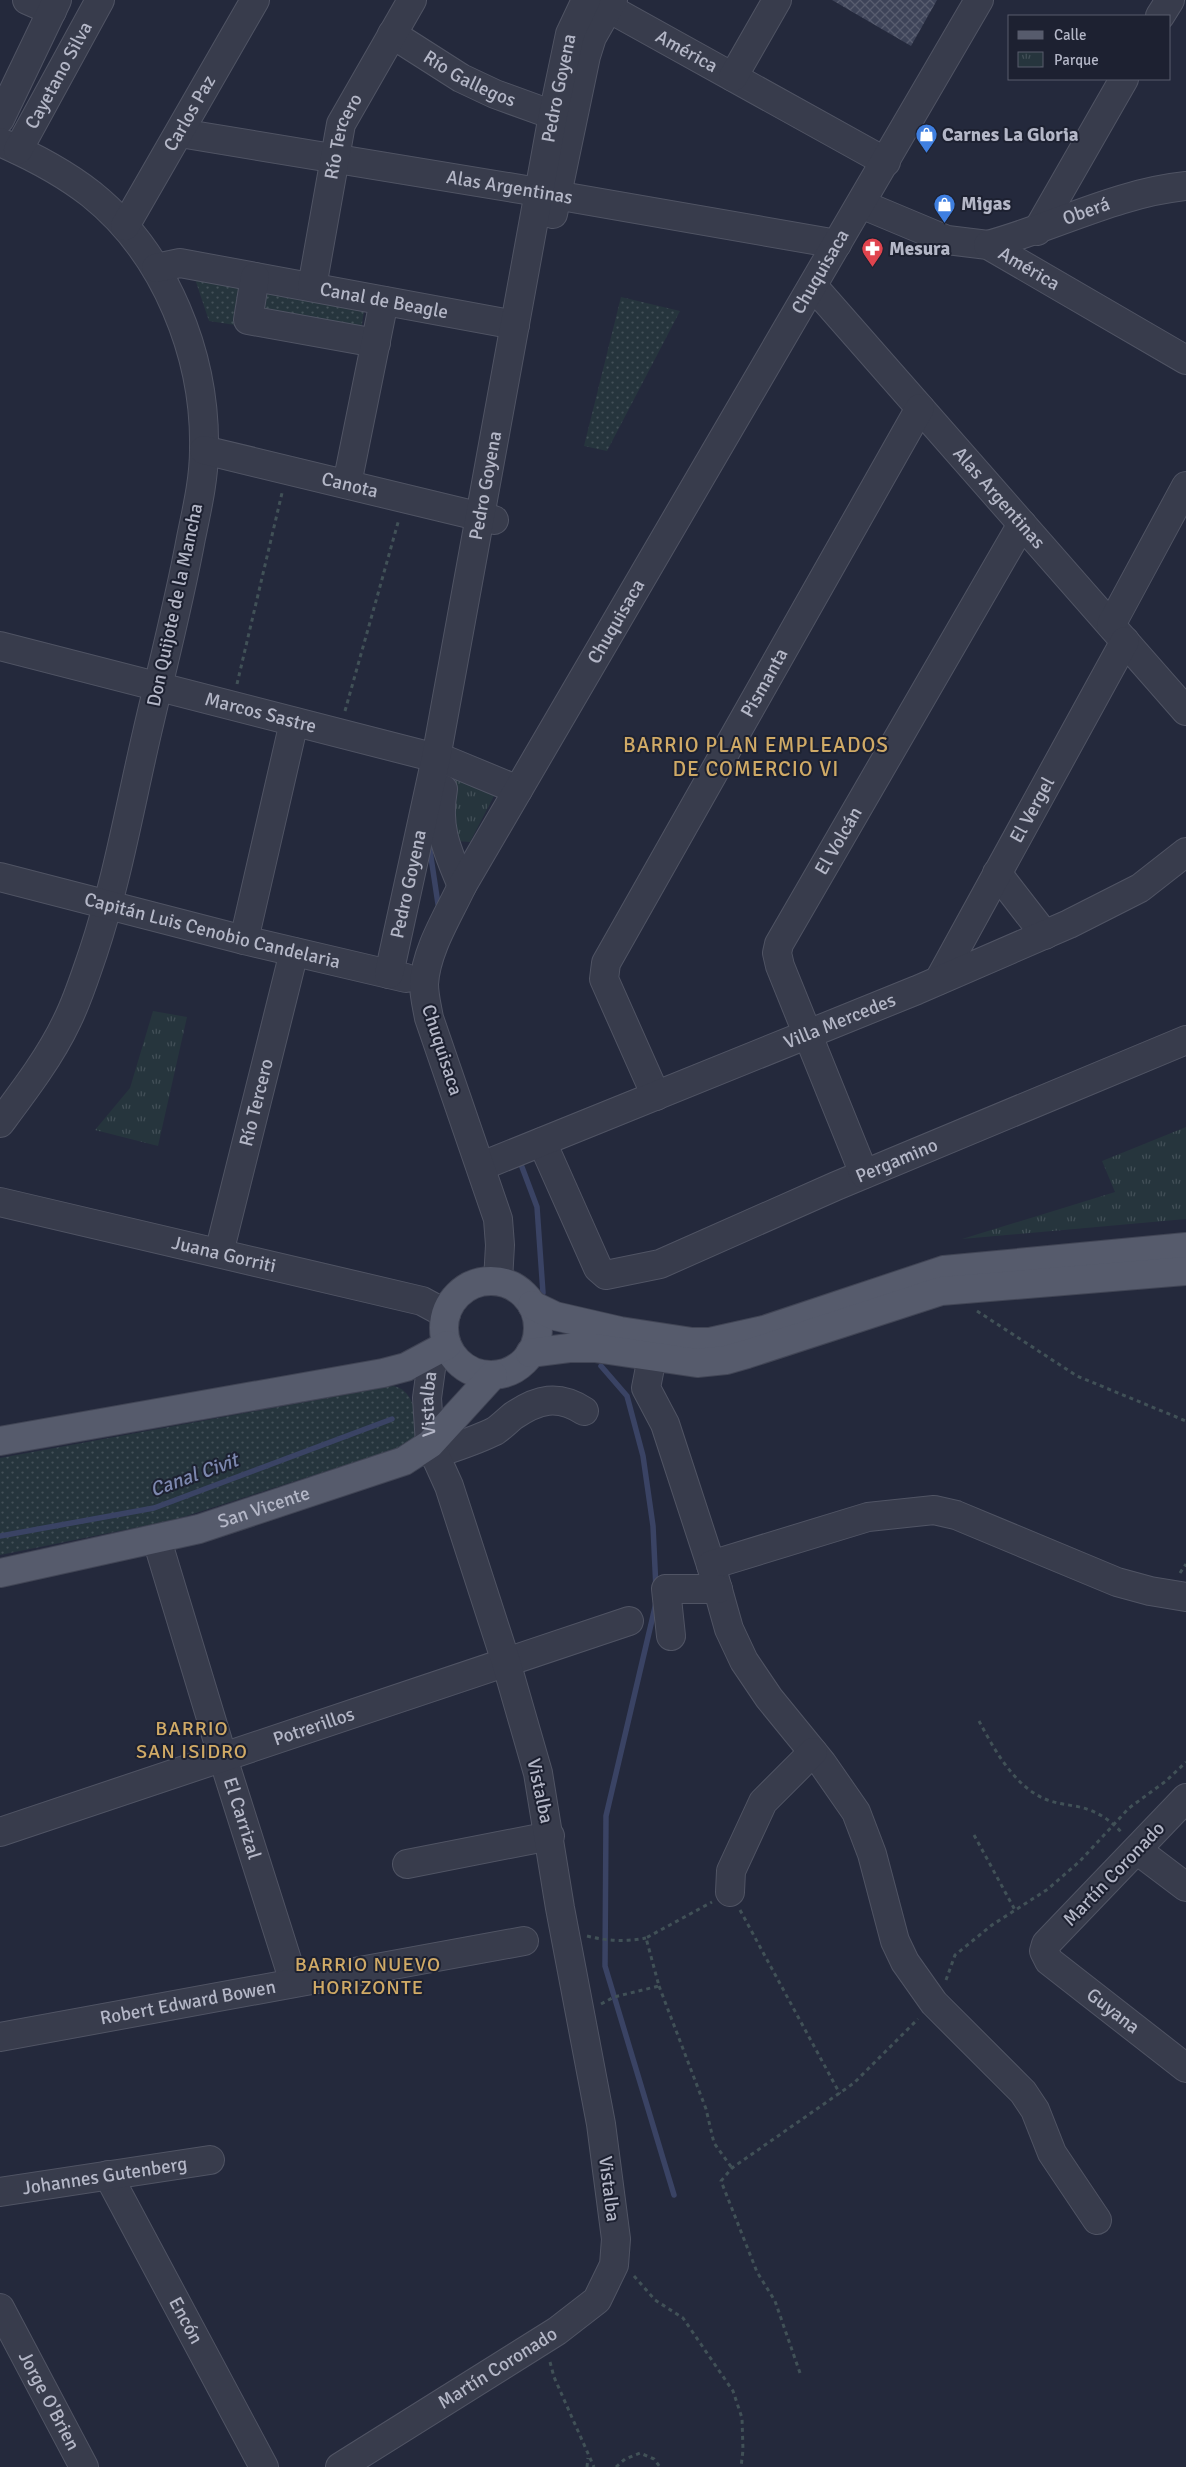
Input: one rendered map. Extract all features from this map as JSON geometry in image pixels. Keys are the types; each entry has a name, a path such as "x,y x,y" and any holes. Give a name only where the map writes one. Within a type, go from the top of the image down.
{"main road":[{"path":"532,1305 555,1316 612,1329 692,1342 710,1342 764,1330 944,1270 1186,1247"},
{"path":"530,1353 582,1347 696,1363 733,1358 809,1336 926,1296 957,1288 1186,1271"},
{"path":"0,1441 406,1368 440,1349 446,1314 453,1300 464,1289 478,1282 498,1281 522,1293 532,1305 538,1329 536,1342 530,1353 514,1369 493,1375 482,1374 464,1367 440,1349"},
{"name":"San Vicente","path":"0,1572 157,1540 404,1461 432,1449 493,1375"}],"street":[{"path":"27,0 55,6"},
{"name":"Cayetano Silva","path":"9,146 100,0"},
{"name":"Carlos Paz","path":"125,226 255,0"},
{"name":"Río Tercero","path":"312,288 340,124 412,0"},
{"path":"733,77 777,0"},
{"name":"Chuquisaca","path":"498,1281 500,1244 498,1219 513,1154 429,1018 424,982 430,957 462,886 979,0"},
{"path":"1161,15 1170,0"},
{"name":"América","path":"600,2 886,162"},
{"name":"Pedro Goyena","path":"389,974 442,760 547,193 553,115 570,34 600,2"},
{"name":"Pedro Goyena","path":"487,518 515,325 547,193 592,37 600,2"},
{"name":"Cayetano Silva","path":"0,119 55,6"},
{"name":"Río Gallegos","path":"392,34 462,78 495,94 553,115"},
{"path":"1036,231 1123,80"},
{"name":"Alas Argentinas","path":"180,133 547,193 837,244"},
{"name":"Don Quijote de la Mancha","path":"0,1123 23,1092 67,1022 79,994 108,904 185,573 204,450 198,386 191,351 180,318 156,268 125,226 92,195 56,170 9,146"},
{"name":"Oberá","path":"988,245 1036,231 1146,192 1186,186"},
{"name":"América","path":"861,204 948,240 988,245 1186,360"},
{"name":"Canal de Beagle","path":"156,268 180,263 515,325"},
{"path":"255,277 248,320 376,342"},
{"name":"Alas Argentinas","path":"813,286 1186,711"},
{"path":"347,484 384,300"},
{"name":"Pismanta","path":"656,1096 604,979 606,963 920,408"},
{"name":"Canota","path":"204,450 487,518"},
{"name":"El Vergel","path":"939,980 997,873 1118,633 1186,486"},
{"name":"El Volcán","path":"864,1174 780,966 777,953 779,944 1022,524"},
{"name":"Marcos Sastre","path":"0,646 442,760 518,790"},
{"path":"244,940 294,722"},
{"name":"Pedro Goyena","path":"442,760 440,824 442,839 462,886"},
{"name":"Villa Mercedes","path":"513,1154 1045,935 1122,900 1186,852"},
{"path":"997,873 1045,935"},
{"name":"Capitán Luis Cenobio Candelaria","path":"0,877 244,940 424,982"},
{"name":"Río Tercero","path":"219,1253 294,952"},
{"name":"Pergamino","path":"513,1154 598,1268 606,1275 660,1264 864,1174 1186,1040"},
{"name":"Juana Gorriti","path":"0,1202 422,1301 446,1314"},
{"name":"Vistalba","path":"440,1349 427,1398 432,1449 449,1486 506,1662 538,1773 550,1836 564,1930 602,2124 615,2250"},
{"path":"652,1357 646,1388 665,1424 729,1630 744,1660 769,1698 814,1752 856,1812 872,1854 894,1941 905,1962 934,2002 1023,2092 1035,2110 1052,2153 1097,2220"},
{"name":"San Vicente","path":"432,1449 497,1430 514,1416 541,1402 558,1400 572,1404 584,1411"},
{"path":"671,1636 666,1589 714,1577 868,1517 934,1510 956,1515 1117,1582 1150,1591 1186,1597"},
{"name":"El Carrizal","path":"157,1540 294,1982"},
{"name":"Potrerillos","path":"0,1832 629,1621"},
{"path":"730,1892 731,1871 763,1802 814,1752"},
{"name":"Martín Coronado","path":"1044,1952 1046,1944 1186,1798"},
{"path":"407,1864 550,1836"},
{"path":"1138,1850 1186,1887"},
{"name":"Robert Edward Bowen","path":"0,2036 524,1941"},
{"name":"Guyana","path":"1044,1952 1049,1961 1186,2068"},
{"name":"Johannes Gutenberg","path":"0,2192 210,2160"},
{"name":"Encón","path":"108,2175 264,2467"},
{"name":"Martín Coronado","path":"340,2467 557,2331 597,2300 606,2284 615,2250"},
{"name":"Jorge O'Brien","path":"4,2324 84,2467"}],"path":[{"path":"232,706 287,470"},
{"path":"339,733 405,498"},
{"path":"957,1288 974,1309 1077,1376 1186,1421"},
{"path":"979,1721 998,1757 1031,1791 1056,1803 1090,1809 1113,1823 1138,1850"},
{"path":"800,2373 775,2301 757,2272 721,2181 732,2168 854,2083 934,2002 943,1990 955,1955 992,1925 1048,1889 1080,1861 1113,1823 1186,1762"},
{"path":"974,1835 1015,1910"},
{"path":"564,1930 603,1940 631,1941 646,1938 730,1892 840,2094"},
{"path":"646,1938 659,1986 706,2109 714,2143 732,2168"},
{"path":"579,2012 614,1997 659,1986"},
{"path":"615,2250 655,2300 683,2318 733,2392 742,2418 743,2450 741,2467"},
{"path":"557,2331 548,2358 588,2458 594,2467"},
{"path":"616,2467 625,2459 640,2453 654,2459 660,2467"},
{"path":"586,2467 588,2458"}],"green space":[{"path":"195,279 240,286 235,325 209,321"},
{"path":"265,288 365,305 361,330 261,312"},
{"path":"621,297 680,311 607,451 584,446"},
{"path":"454,778 495,794 470,842 455,841 448,822"},
{"path":"153,1011 187,1017 158,1146 95,1130 130,1088"},
{"path":"1186,1127 1186,1219 962,1239 1115,1192 1102,1161"},
{"path":"393,1386 400,1388 406,1393 414,1406 416,1414 417,1437 405,1446 174,1520 0,1555 0,1458"}],"building":[{"path":"832,0 937,0 911,46"}],"waterway":[{"name":"Canal Civit","path":"429,844 438,904"},
{"name":"Canal Civit","path":"519,1159 537,1207 543,1293"},
{"path":"601,1366 627,1396 643,1456 653,1526 656,1589"},
{"name":"Canal Civit","path":"0,1536 154,1508 392,1419"},
{"path":"656,1603 606,1816 605,1966 674,2195"}],"place":[{"name":"Carnes La Gloria","path":"926,154"},
{"name":"Migas","path":"945,223"},
{"name":"Mesura","path":"873,268"}],"district":[{"name":"BARRIO PLAN EMPLEADOS DE COMERCIO VI","path":"756,757"},
{"name":"BARRIO SAN ISIDRO","path":"192,1740"},
{"name":"BARRIO NUEVO HORIZONTE","path":"368,1976"}]}
